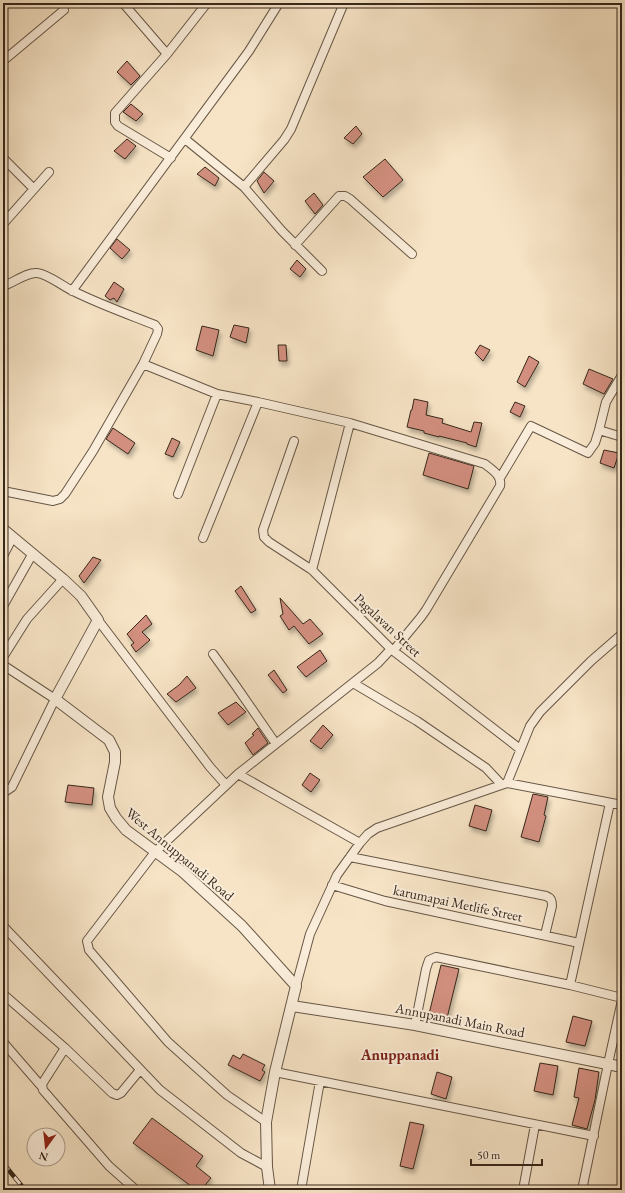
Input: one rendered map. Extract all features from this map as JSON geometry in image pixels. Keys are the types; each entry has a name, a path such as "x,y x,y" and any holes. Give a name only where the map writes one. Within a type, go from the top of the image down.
{"street":[{"path":"123,3 167,54"},
{"path":"171,158 118,126 114,117 115,113 167,54 208,3"},
{"path":"72,291 249,51 279,3"},
{"path":"244,187 284,140 291,128 344,3"},
{"path":"3,61 64,10"},
{"path":"185,139 244,187 295,245 322,271"},
{"path":"3,158 34,189"},
{"path":"3,224 49,172"},
{"path":"295,245 340,196 345,196 412,254"},
{"path":"3,286 36,273 43,275 72,291 155,325 158,329 143,364 94,451 65,494 60,499 53,500 3,491"},
{"path":"143,364 217,394 350,423 485,464 500,478"},
{"path":"266,1122 227,1095 168,1042 89,950 87,941 155,852 238,774 378,663 392,650 421,617 500,486 500,478 531,426 588,454 595,443 606,402 622,375"},
{"path":"178,494 217,394"},
{"path":"203,538 258,402"},
{"path":"312,570 350,423"},
{"path":"599,430 622,437"},
{"name":"Pagalavan Street","path":"294,441 264,530 264,537 269,542 312,570 392,650 520,749"},
{"path":"3,529 33,553 81,596 205,760 226,785"},
{"path":"3,556 13,537"},
{"path":"3,606 33,553"},
{"path":"3,657 27,619 63,579"},
{"path":"3,793 12,787 55,699 98,620"},
{"path":"270,1190 267,1167 266,1122 275,1072 310,934 337,875 360,843 368,834 377,828 504,783 530,726 540,712 591,661 622,634"},
{"path":"213,654 276,744"},
{"path":"3,665 55,699"},
{"path":"353,683 417,721 486,768 504,783 622,805"},
{"name":"West Annuppanadi Road","path":"55,699 109,740 115,752 115,762 108,797 110,808 126,830 183,872 242,926 296,986"},
{"path":"238,774 360,843"},
{"path":"570,985 610,803"},
{"path":"350,857 546,896 552,901 552,906 545,935"},
{"name":"karumapai Metlife Street","path":"332,885 385,901 579,943"},
{"path":"3,926 160,1090 241,1153 267,1167"},
{"path":"415,1025 426,969 429,960 436,957 570,985 622,999 582,1190"},
{"path":"3,994 65,1048 112,1093 117,1095 121,1093 140,1070"},
{"name":"Annupanadi Main Road","path":"292,1006 415,1025 622,1067"},
{"path":"3,1042 42,1087 44,1092 109,1166 136,1190"},
{"path":"42,1087 42,1084 65,1048"},
{"path":"275,1072 594,1136"},
{"path":"301,1190 320,1081"},
{"path":"522,1190 535,1124"}],"building":[{"path":"127,61 140,76 131,85 117,72"},
{"path":"131,104 143,114 136,121 123,112"},
{"path":"356,126 362,134 353,144 344,138"},
{"path":"127,139 136,146 125,159 114,151"},
{"path":"385,159 403,180 383,197 363,177"},
{"path":"205,167 219,178 215,186 197,174"},
{"path":"264,172 274,181 264,193 257,181"},
{"path":"314,193 323,205 315,214 305,201"},
{"path":"117,239 130,250 122,259 110,248"},
{"path":"297,260 306,269 300,277 290,269"},
{"path":"114,282 124,289 117,302 114,298 110,300 105,296"},
{"path":"234,325 249,328 246,343 230,337"},
{"path":"202,326 219,330 213,356 196,350"},
{"path":"278,345 286,345 287,361 279,361"},
{"path":"480,345 490,350 483,361 475,353"},
{"path":"529,356 539,362 525,387 517,382"},
{"path":"589,369 613,379 604,394 583,384"},
{"path":"414,399 428,402 426,415 443,419 442,423 471,432 474,422 482,423 476,447 467,443 424,433 424,431 407,427"},
{"path":"515,402 525,406 520,417 510,412"},
{"path":"113,428 135,443 128,454 106,439"},
{"path":"172,438 180,442 173,457 165,454"},
{"path":"604,450 619,453 614,468 600,463"},
{"path":"429,453 474,466 468,489 423,475"},
{"path":"93,557 101,560 84,583 79,576"},
{"path":"241,586 256,610 251,613 235,591"},
{"path":"280,598 303,624 310,619 323,634 309,644 294,626 289,630 280,616 283,614"},
{"path":"146,615 152,624 142,632 150,640 136,652 131,645 134,643 127,634"},
{"path":"320,650 327,661 306,677 297,667"},
{"path":"274,670 287,690 283,693 268,675"},
{"path":"187,676 196,688 176,702 167,694 179,685"},
{"path":"236,702 246,712 228,725 218,713"},
{"path":"323,725 333,735 321,749 310,741"},
{"path":"258,728 268,743 253,755 245,743 254,735 252,734"},
{"path":"310,773 320,780 311,792 302,785"},
{"path":"68,785 94,788 92,805 65,802"},
{"path":"533,794 548,797 544,815 546,816 539,842 521,837"},
{"path":"475,805 492,810 486,831 469,826"},
{"path":"441,965 459,969 447,1018 429,1014"},
{"path":"573,1016 592,1021 585,1046 566,1042"},
{"path":"243,1054 265,1065 262,1070 265,1072 260,1081 228,1065 233,1055 240,1059"},
{"path":"540,1063 558,1066 553,1095 534,1091"},
{"path":"579,1068 599,1072 595,1100 587,1129 572,1125 579,1098 574,1097"},
{"path":"437,1072 452,1077 446,1099 431,1094"},
{"path":"152,1118 203,1156 196,1166 211,1178 201,1190 188,1190 191,1186 133,1143"},
{"path":"410,1122 424,1125 413,1169 400,1166"}],"railway":[{"path":"3,1163 25,1190"}],"district":[{"name":"Anuppanadi","path":"400,1055"}]}
